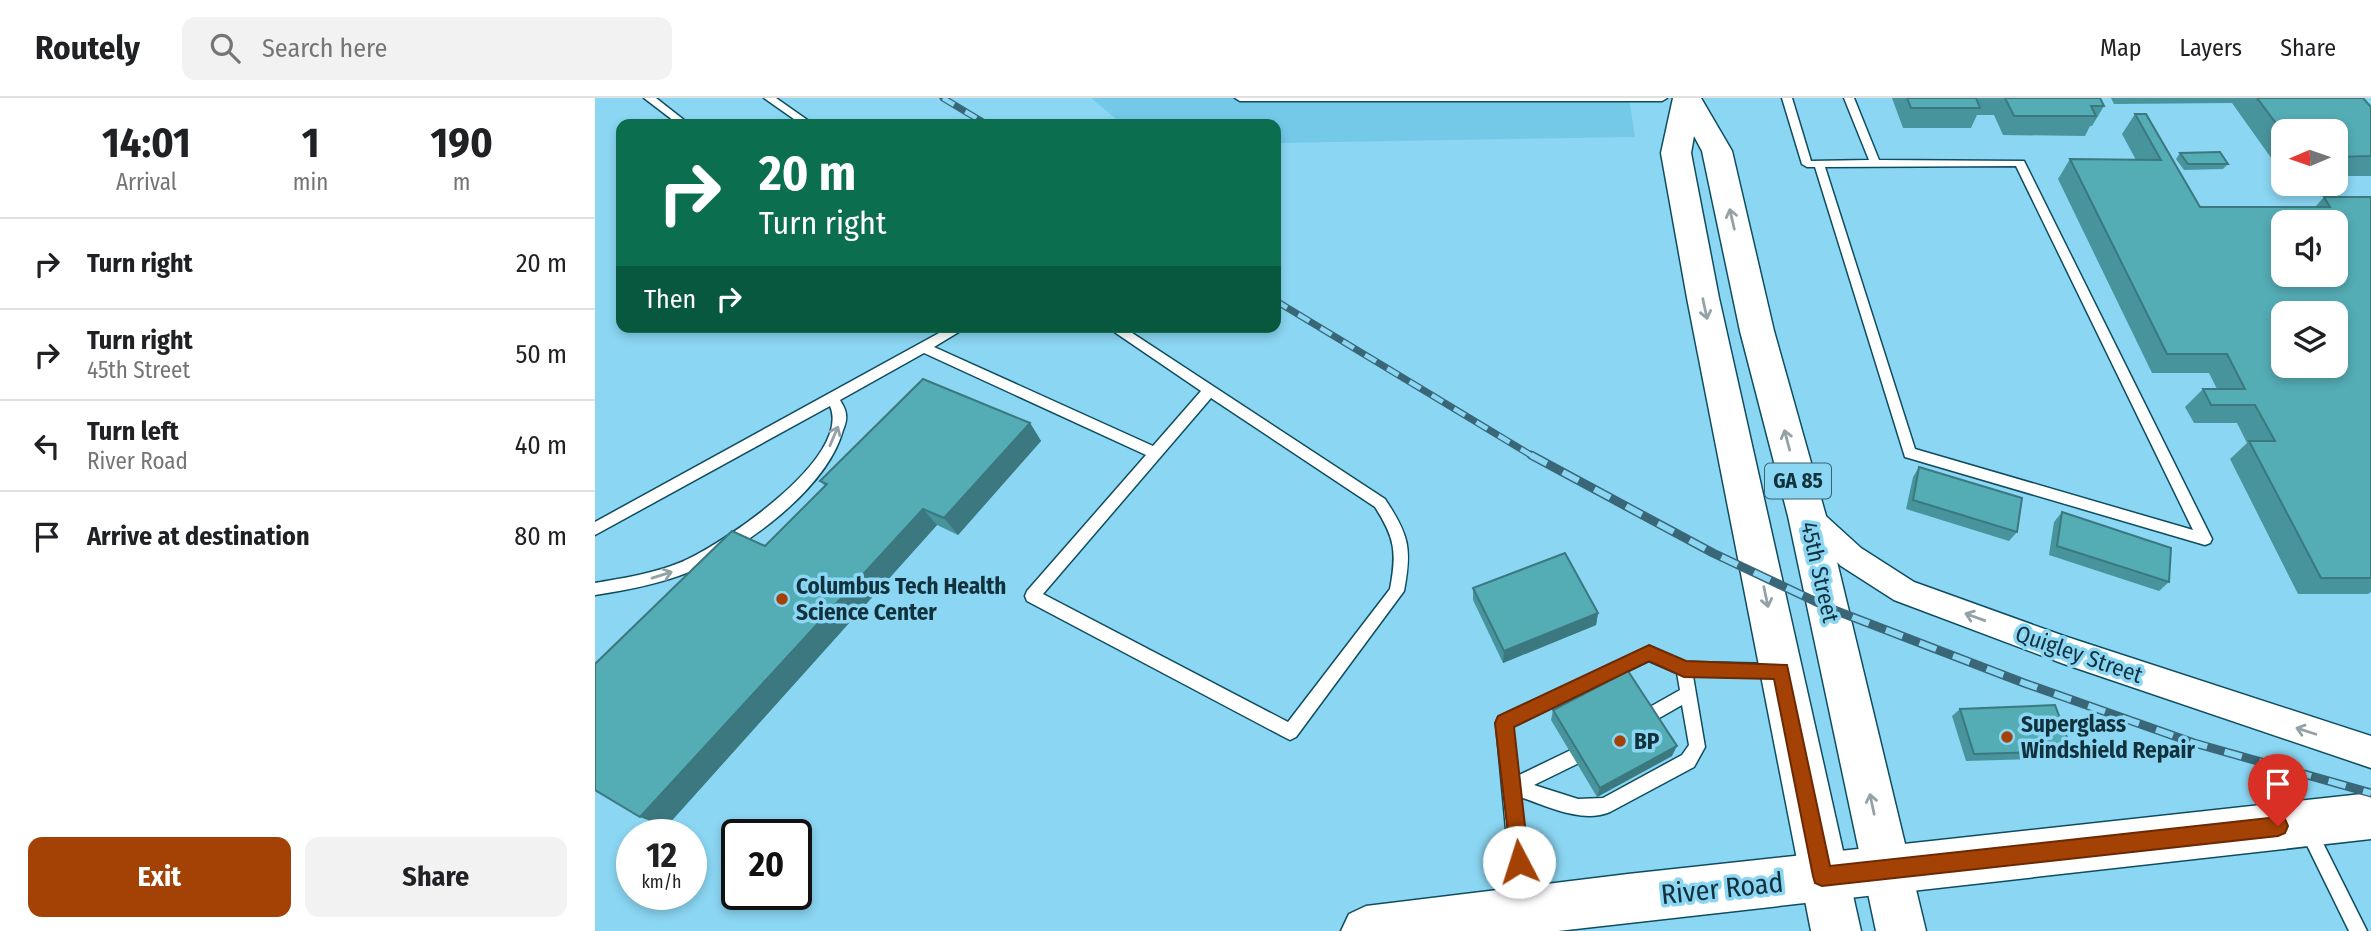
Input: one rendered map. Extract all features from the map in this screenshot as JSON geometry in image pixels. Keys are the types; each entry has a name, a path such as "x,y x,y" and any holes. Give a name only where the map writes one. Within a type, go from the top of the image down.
{"main road":[{"name":"45th Street","path":"1687,98 1717,151 1757,331 1807,516 1901,931"},
{"name":"45th Street","path":"1687,98 1676,153 1703,298 1822,876 1836,931"},
{"name":"River Road","path":"1366,931 1822,876 2371,816"}],"street":[{"name":"Quigley Street","path":"1807,516 1851,557 1904,591 2064,650 2371,752"}],"lane":[{"path":"649,98 677,119"},
{"path":"769,98 800,119"},
{"path":"1240,98 1662,98"},
{"path":"1787,98 1807,164 1819,163 2020,163 2205,539 1910,453 1819,163"},
{"path":"1849,98 1875,163"},
{"path":"595,529 951,333"},
{"path":"1121,333 1380,503 1401,535 1402,563 1397,591 1290,732 1032,596 1209,391"},
{"path":"926,349 1155,453"},
{"path":"595,589 640,582 684,568 724,549 770,516 803,481 837,436 841,415 834,399"},
{"path":"1523,911 1513,787 1504,723 1649,653 1684,669 1781,671"},
{"path":"1513,787 1578,807 1604,806 1688,761 1697,747 1684,669"},
{"path":"1647,717 1687,694"},
{"path":"1513,787 1573,757"},
{"path":"2304,823 2358,931"}],"shaded area":[{"path":"1091,98 1629,98 1635,137 1281,143 1281,119 1116,119"}],"building":[{"path":"1907,98 1976,98 1980,108 1911,108"},
{"path":"2005,98 2100,98 2104,106 2091,106 2096,116 2014,116"},
{"path":"2257,98 2363,98 2371,107 2371,156 2349,157 2349,119 2273,119"},
{"path":"2135,114 2146,114 2200,207 2330,207 2324,197 2371,197 2371,578 2321,578 2249,441 2275,441 2255,405 2211,405 2203,389 2245,389 2227,354 2167,354 2070,159 2161,160"},
{"path":"2220,152 2228,164 2188,164 2180,153"},
{"path":"923,379 1030,423 944,518 923,509 640,817 595,790 595,664 732,531 765,546 827,484 820,481"},
{"path":"1919,467 2022,498 2017,532 1913,500"},
{"path":"2062,512 2171,548 2169,582 2057,546"},
{"path":"1565,553 1598,613 1504,651 1473,588"},
{"path":"1628,671 1677,746 1600,788 1553,710"},
{"name":"Superglass Windshield Repair","path":"2055,705 2072,751 1974,754 1960,709"}],"railway":[{"path":"943,98 978,119"},
{"path":"1281,304 1534,457"},
{"path":"1531,455 1713,553 1829,608 2024,683 2194,743 2371,793"}],"place":[{"name":"Columbus Tech Health Science Center","path":"782,599"},
{"name":"Superglass Windshield Repair","path":"2007,737"},
{"name":"BP","path":"1620,741"}],"route":[{"path":"1519,862 1504,723 1649,653 1684,669 1781,671 1822,876 1887,871 2278,826"}]}
